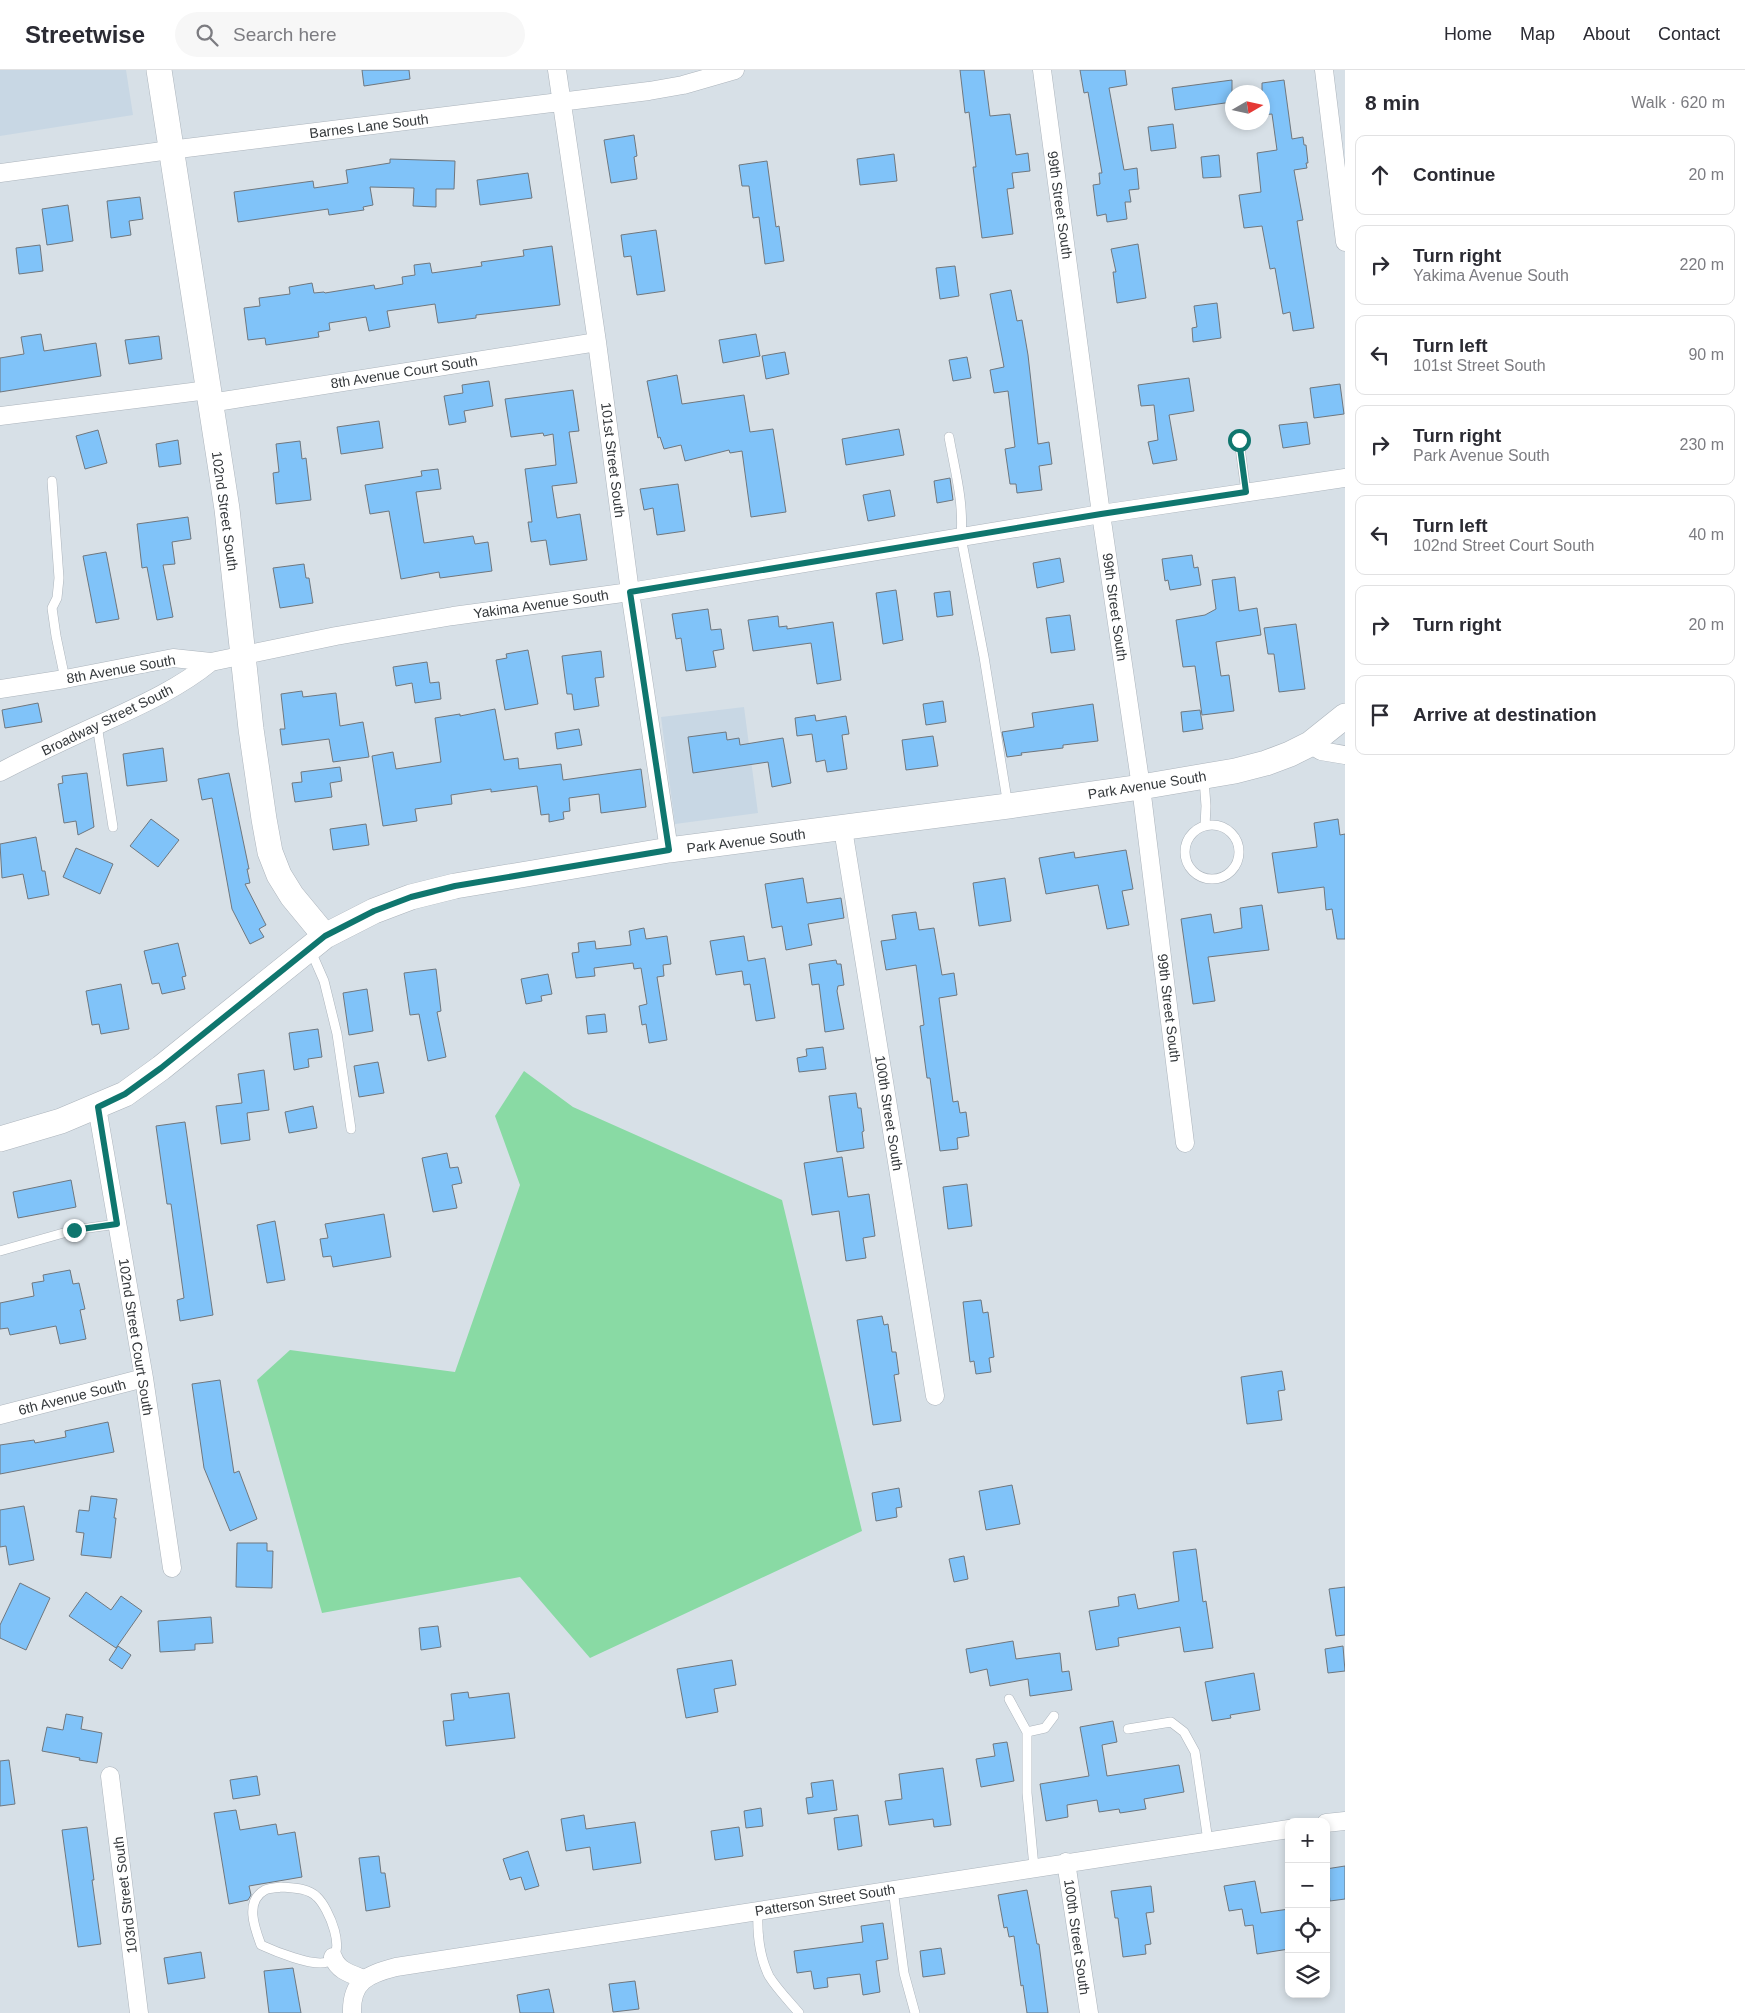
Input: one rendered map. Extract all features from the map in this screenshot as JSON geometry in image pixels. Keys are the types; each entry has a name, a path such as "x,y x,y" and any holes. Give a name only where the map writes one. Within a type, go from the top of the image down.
{"main road":[{"name":"102nd Street South","path":"160,70 170,150 227,509 256,774 270,852 279,875 318,942"},
{"path":"1310,744 1345,716"},
{"name":"Park Avenue South","path":"0,1139 61,1122 125,1094 161,1068 318,942 374,911 428,892 669,850 843,829 1141,787 1266,764 1310,744"}],"street":[{"name":"101st Street South","path":"557,70 598,342 630,592 669,850"},
{"name":"Barnes Lane South","path":"0,173 170,150 562,103 683,85 735,70"},
{"name":"99th Street South","path":"1042,70 1101,514 1141,787 1185,1143"},
{"path":"1324,70 1345,242"},
{"name":"8th Avenue Court South","path":"0,416 209,396 598,342"},
{"name":"Yakima Avenue South","path":"243,656 336,636 453,616 630,592 1101,514 1345,478"},
{"name":"8th Avenue South","path":"0,689 65,679 173,658 211,662 243,656"},
{"name":"Broadway Street South","path":"0,772 182,684 211,662"},
{"path":"1310,744 1321,751 1345,755"},
{"name":"100th Street South","path":"843,829 935,1396"},
{"name":"102nd Street Court South","path":"98,1107 144,1378 172,1568"},
{"name":"6th Avenue South","path":"0,1415 144,1378"},
{"name":"103rd Street South","path":"110,1776 139,2013"},
{"path":"1330,1823 1345,1821"},
{"name":"Patterson Street South","path":"364,1979 379,1971 396,1966 1285,1830"},
{"name":"100th Street South","path":"1066,1862 1089,2013"},
{"path":"333,1957 336,1964 341,1968 364,1979 356,1987 352,1999 352,2013"}],"lane":[{"path":"949,437 960,489 961,537 984,657 1008,806"},
{"path":"1239,440 1246,492"},
{"path":"52,481 59,578 57,598 52,608 65,679"},
{"path":"97,725 113,827"},
{"path":"1204,776 1205,826"},
{"path":"1205,826 1223,827 1237,840 1240,850 1235,868 1220,879 1210,880 1201,877 1193,872 1185,858 1185,850 1191,835 1205,826"},
{"path":"318,942 324,981 335,1025 351,1129"},
{"path":"0,1251 74,1230 117,1224"},
{"path":"1009,1698 1027,1732 1027,1793 1034,1867"},
{"path":"1027,1732 1045,1728 1054,1716"},
{"path":"1128,1729 1171,1722 1184,1732 1195,1752 1208,1841"},
{"path":"281,1887 300,1888 317,1896 328,1913 334,1929 337,1945 333,1957 327,1962 311,1962 261,1945 252,1916 254,1902 264,1890 281,1887"},
{"path":"893,1889 904,1973 915,2013"},
{"path":"758,1910 759,1945 769,1975 799,2013"}],"shaded area":[{"path":"0,70 126,70 133,115 0,136"},
{"path":"744,707 758,813 675,824 661,717"}],"green space":[{"path":"524,1071 573,1107 782,1200 862,1531 590,1658 520,1577 322,1613 257,1380 290,1350 455,1372 520,1185 495,1116"}],"building":[{"path":"362,70 409,70 410,79 364,86"},
{"path":"960,70 984,70 990,116 1010,114 1016,155 1028,153 1030,171 1012,173 1014,188 1007,189 1013,234 982,238 973,167 976,167 969,112 965,113"},
{"path":"1080,70 1125,70 1127,85 1109,88 1124,170 1137,168 1139,189 1129,190 1131,202 1125,202 1127,219 1107,222 1106,214 1097,216 1093,185 1100,184 1099,173 1102,173 1088,92 1084,93"},
{"path":"1232,80 1232,85 1225,85 1225,103 1175,110 1172,88"},
{"path":"1284,80 1292,139 1303,137 1304,145 1306,145 1307,168 1294,170 1303,220 1297,221 1314,328 1293,331 1290,312 1283,314 1275,268 1270,269 1262,226 1244,228 1239,195 1261,192 1257,153 1277,150 1272,114 1270,114 1270,85 1262,85 1262,83"},
{"path":"1173,124 1176,148 1151,151 1148,127"},
{"path":"634,135 637,156 634,157 637,179 611,183 604,140"},
{"path":"894,154 897,181 860,185 857,159"},
{"path":"1219,155 1221,177 1203,178 1201,157"},
{"path":"390,159 455,161 454,189 436,189 436,207 413,206 414,188 370,187 373,205 363,207 364,210 329,215 328,209 238,222 234,192 313,181 314,188 348,183 346,170 390,163"},
{"path":"767,161 776,227 779,226 784,261 765,264 759,217 753,218 749,186 742,186 739,165"},
{"path":"528,173 532,198 480,205 477,180"},
{"path":"140,197 143,219 129,221 131,235 111,238 107,201"},
{"path":"68,205 73,241 47,245 42,209"},
{"path":"656,230 665,291 637,295 631,256 624,257 621,235"},
{"path":"1138,244 1146,298 1117,303 1113,272 1116,272 1111,249"},
{"path":"40,245 43,271 19,274 16,248"},
{"path":"552,246 560,305 476,315 476,318 438,323 435,304 387,311 390,327 369,331 366,317 329,323 330,330 318,332 319,337 266,345 265,338 248,340 244,308 260,306 259,298 290,294 289,287 312,283 314,293 374,285 375,289 403,284 402,277 415,275 414,265 430,263 432,273 482,266 481,262 524,256 523,250"},
{"path":"955,266 959,296 940,299 936,268"},
{"path":"1011,290 1017,321 1022,320 1038,444 1049,442 1052,464 1039,466 1042,490 1017,493 1016,484 1010,484 1005,449 1015,447 1008,391 994,393 990,370 1004,367 990,294"},
{"path":"1217,303 1221,338 1193,342 1192,328 1197,327 1194,306"},
{"path":"41,334 44,351 96,343 101,376 0,392 0,358 24,354 21,337"},
{"path":"756,334 760,356 723,363 719,340"},
{"path":"159,336 162,359 129,364 125,340"},
{"path":"785,352 789,374 766,379 762,356"},
{"path":"967,357 971,378 953,381 949,360"},
{"path":"677,375 682,404 744,395 750,432 773,429 786,512 751,517 742,451 730,453 729,450 685,461 681,445 664,449 660,437 658,438 647,381"},
{"path":"1189,378 1194,411 1169,415 1177,460 1153,464 1148,442 1158,440 1154,405 1141,406 1138,385"},
{"path":"489,381 493,406 464,411 466,422 449,425 444,396 463,393 462,385"},
{"path":"1340,384 1344,414 1314,418 1310,388"},
{"path":"573,390 579,431 569,432 577,483 552,486 557,518 580,514 587,560 550,565 546,540 531,542 528,522 532,522 525,469 556,465 553,434 544,436 543,433 511,437 505,399"},
{"path":"379,421 383,448 341,454 337,427"},
{"path":"1307,422 1310,444 1283,448 1279,425"},
{"path":"899,429 904,455 846,465 842,439"},
{"path":"98,430 107,463 85,469 76,436"},
{"path":"178,440 181,464 159,467 156,444"},
{"path":"300,441 302,459 306,458 311,500 276,504 273,473 279,472 276,444"},
{"path":"438,469 441,489 416,492 424,543 473,536 475,544 488,542 492,571 440,578 439,572 401,579 389,511 370,514 365,485 422,476 421,471"},
{"path":"950,478 953,500 937,503 934,481"},
{"path":"678,484 685,531 657,535 653,508 644,510 640,489"},
{"path":"890,490 895,516 868,521 863,495"},
{"path":"188,517 191,539 172,542 175,564 163,565 173,617 157,620 147,567 142,568 137,524"},
{"path":"106,552 119,619 96,623 83,556"},
{"path":"1192,555 1194,568 1198,567 1201,585 1170,590 1168,580 1165,581 1162,559"},
{"path":"1060,558 1064,582 1037,588 1033,563"},
{"path":"304,564 306,578 309,578 313,603 280,608 273,568"},
{"path":"1235,577 1239,611 1257,608 1261,635 1216,642 1221,676 1229,675 1234,711 1202,715 1195,666 1183,667 1176,620 1205,615 1216,609 1212,580"},
{"path":"896,590 903,640 883,644 876,593"},
{"path":"950,591 953,615 937,617 934,593"},
{"path":"708,609 711,630 721,629 724,649 713,651 716,667 686,671 681,638 676,639 672,614"},
{"path":"1070,615 1075,650 1051,653 1046,618"},
{"path":"778,616 779,627 787,626 787,629 833,622 841,680 817,684 811,643 753,651 748,620"},
{"path":"1296,624 1305,689 1279,692 1274,654 1268,654 1264,628"},
{"path":"528,650 538,704 505,710 496,660 507,658 506,654"},
{"path":"601,651 604,677 595,678 599,706 574,710 572,694 567,694 562,656"},
{"path":"427,662 430,683 439,682 441,699 415,703 412,683 396,686 393,667"},
{"path":"302,691 303,697 336,693 340,726 363,722 369,757 333,762 329,739 282,745 280,729 285,729 281,694"},
{"path":"943,701 946,722 926,725 923,704"},
{"path":"38,703 42,722 5,728 2,710"},
{"path":"1093,704 1098,741 1063,745 1063,748 1021,753 1022,755 1007,757 1002,732 1034,727 1032,713"},
{"path":"495,709 504,760 518,758 519,769 561,764 563,780 641,769 646,807 601,813 599,794 569,798 570,811 563,812 564,819 549,822 549,814 541,815 537,786 491,792 491,789 451,795 452,804 415,809 417,821 383,826 372,756 393,752 396,769 441,762 435,718 460,714 460,716"},
{"path":"1200,710 1203,729 1183,732 1181,712"},
{"path":"815,715 816,721 846,716 849,734 842,735 847,769 827,772 825,760 816,762 812,734 797,736 795,718"},
{"path":"579,729 582,745 557,749 555,733"},
{"path":"726,732 727,740 739,738 740,745 783,738 791,783 772,787 768,762 693,773 688,737"},
{"path":"933,736 938,766 906,770 902,740"},
{"path":"163,748 167,781 127,786 123,754"},
{"path":"340,767 342,781 330,783 332,797 295,802 292,783 302,782 301,772"},
{"path":"87,773 94,827 78,835 76,821 64,823 58,784 63,783 62,776"},
{"path":"229,773 249,869 247,869 250,883 245,884 266,925 259,929 264,937 250,944 232,909 212,798 202,800 198,779"},
{"path":"151,819 179,840 158,867 130,846"},
{"path":"1338,819 1340,835 1345,834 1345,939 1337,939 1332,909 1326,910 1324,887 1278,893 1272,853 1317,847 1314,823"},
{"path":"366,824 369,845 333,850 330,829"},
{"path":"36,837 42,871 45,871 49,895 28,899 23,874 2,878 0,844"},
{"path":"76,848 113,864 100,894 63,877"},
{"path":"1126,850 1133,889 1122,891 1129,925 1107,929 1098,885 1046,894 1039,858 1074,852 1075,858"},
{"path":"803,878 807,903 841,898 844,918 808,924 812,945 786,950 782,926 772,928 765,884"},
{"path":"1005,878 1011,921 979,926 973,883"},
{"path":"1262,905 1269,950 1208,957 1215,1001 1193,1004 1181,919 1211,914 1214,933 1242,928 1240,908"},
{"path":"916,912 919,930 934,928 942,975 954,973 957,995 939,998 953,1102 958,1101 960,1113 966,1112 969,1136 957,1138 958,1149 940,1151 930,1078 927,1078 920,1026 924,1025 916,965 886,970 881,941 896,939 892,915"},
{"path":"644,928 646,939 667,936 671,964 663,965 664,976 657,977 667,1040 649,1043 646,1024 642,1025 639,1006 647,1004 641,968 634,969 633,963 594,968 595,976 576,978 572,953 579,952 578,943 595,941 596,949 631,945 629,931"},
{"path":"744,936 748,961 765,958 775,1018 756,1021 750,984 744,985 742,971 716,975 710,941"},
{"path":"178,943 186,976 182,977 185,989 162,994 159,983 152,984 144,951"},
{"path":"836,960 837,964 841,964 844,985 838,986 837,991 844,1029 825,1032 819,984 812,985 809,964"},
{"path":"436,969 441,1011 437,1012 446,1057 428,1061 419,1014 410,1015 404,973"},
{"path":"548,974 552,994 541,996 542,1001 526,1004 521,979"},
{"path":"121,984 129,1029 101,1034 99,1024 92,1025 86,991"},
{"path":"367,989 373,1031 349,1035 343,993"},
{"path":"605,1014 607,1032 588,1034 586,1016"},
{"path":"318,1029 322,1057 308,1059 309,1067 294,1070 289,1033"},
{"path":"823,1047 826,1069 799,1072 797,1058 807,1056 806,1049"},
{"path":"378,1062 384,1093 359,1097 354,1066"},
{"path":"264,1070 269,1110 247,1113 250,1140 221,1144 216,1106 242,1103 238,1074"},
{"path":"856,1093 858,1108 861,1108 864,1148 837,1152 829,1096"},
{"path":"313,1106 317,1128 289,1133 285,1112"},
{"path":"185,1122 213,1315 180,1321 177,1300 184,1298 171,1204 167,1204 156,1126"},
{"path":"447,1153 450,1168 458,1167 462,1183 452,1185 457,1208 433,1212 422,1158"},
{"path":"842,1157 848,1197 869,1194 875,1236 863,1238 866,1258 846,1261 839,1211 812,1215 804,1163"},
{"path":"71,1180 76,1207 18,1218 13,1192"},
{"path":"967,1184 972,1226 948,1229 943,1187"},
{"path":"384,1214 391,1257 333,1267 331,1256 323,1257 320,1239 328,1238 325,1224"},
{"path":"275,1221 285,1280 267,1283 257,1225"},
{"path":"70,1270 73,1284 79,1283 85,1309 80,1310 86,1339 60,1344 56,1326 10,1335 8,1328 0,1329 0,1303 34,1296 32,1283 44,1281 43,1275"},
{"path":"981,1300 983,1313 988,1312 994,1357 989,1358 991,1372 976,1374 974,1361 970,1362 963,1302"},
{"path":"882,1316 884,1325 888,1324 892,1352 896,1352 899,1374 894,1375 901,1421 873,1425 857,1320"},
{"path":"1282,1371 1285,1390 1278,1391 1282,1420 1247,1424 1241,1377"},
{"path":"220,1380 234,1473 239,1471 257,1519 230,1531 204,1468 192,1384"},
{"path":"108,1422 114,1452 0,1474 0,1445 34,1440 35,1443 66,1437 65,1431"},
{"path":"1012,1485 1020,1524 986,1530 979,1491"},
{"path":"899,1488 902,1507 896,1508 897,1517 876,1521 872,1493"},
{"path":"91,1496 117,1499 111,1558 81,1555 84,1533 76,1532 79,1510 89,1511"},
{"path":"24,1506 34,1560 9,1565 6,1546 0,1547 0,1510"},
{"path":"237,1543 267,1543 267,1551 273,1551 272,1588 236,1587"},
{"path":"1196,1549 1203,1602 1206,1601 1213,1648 1184,1652 1180,1627 1118,1638 1119,1646 1096,1650 1089,1611 1119,1606 1118,1597 1135,1594 1138,1609 1179,1601 1173,1552"},
{"path":"964,1556 968,1579 954,1582 949,1559"},
{"path":"20,1583 50,1598 26,1650 0,1638 0,1625"},
{"path":"1345,1587 1345,1635 1336,1636 1329,1589"},
{"path":"86,1592 111,1610 121,1596 142,1611 116,1648 69,1616"},
{"path":"211,1617 213,1643 195,1644 195,1650 160,1652 158,1621"},
{"path":"438,1626 441,1647 421,1650 419,1628"},
{"path":"1013,1641 1016,1659 1060,1653 1062,1672 1069,1671 1072,1690 1030,1696 1028,1679 990,1686 987,1669 970,1673 966,1649"},
{"path":"118,1646 131,1655 122,1669 109,1660"},
{"path":"1343,1646 1345,1671 1328,1673 1325,1649"},
{"path":"732,1660 736,1685 714,1689 718,1712 686,1718 677,1669"},
{"path":"1254,1673 1260,1710 1230,1715 1231,1718 1212,1721 1205,1682"},
{"path":"468,1692 469,1698 509,1693 515,1738 446,1746 443,1721 454,1720 451,1694"},
{"path":"66,1714 83,1717 81,1729 102,1733 97,1763 42,1751 47,1727 63,1730"},
{"path":"1113,1721 1117,1742 1102,1745 1107,1776 1179,1765 1184,1792 1144,1799 1146,1809 1120,1813 1119,1809 1099,1812 1097,1800 1067,1805 1068,1817 1046,1821 1040,1784 1089,1776 1080,1727"},
{"path":"1007,1742 1014,1781 981,1787 976,1759 995,1756 993,1744"},
{"path":"9,1760 15,1804 0,1806 0,1761"},
{"path":"943,1768 951,1825 934,1827 933,1819 889,1825 885,1801 902,1799 899,1774"},
{"path":"257,1776 260,1795 233,1799 230,1780"},
{"path":"833,1780 837,1810 808,1814 806,1798 813,1797 811,1783"},
{"path":"761,1808 763,1826 746,1828 744,1811"},
{"path":"236,1810 240,1830 276,1824 278,1835 295,1832 302,1877 249,1886 251,1895 248,1900 229,1904 214,1813"},
{"path":"584,1815 586,1829 635,1822 641,1863 593,1870 590,1847 566,1851 561,1819"},
{"path":"858,1815 862,1846 838,1850 834,1818"},
{"path":"87,1827 101,1944 78,1947 62,1830"},
{"path":"739,1827 743,1856 715,1860 711,1831"},
{"path":"528,1851 539,1886 525,1890 521,1877 510,1880 503,1859"},
{"path":"379,1856 381,1873 385,1873 390,1907 366,1911 359,1858"},
{"path":"1345,1866 1345,1899 1330,1901 1330,1868"},
{"path":"1255,1881 1261,1913 1285,1910 1285,1950 1257,1954 1253,1925 1245,1926 1242,1909 1229,1911 1224,1886"},
{"path":"1151,1886 1154,1912 1146,1913 1151,1944 1145,1945 1146,1954 1123,1957 1118,1918 1115,1918 1111,1891"},
{"path":"1027,1890 1037,1944 1039,1944 1048,2013 1027,2013 1014,1936 1009,1937 1007,1927 1004,1928 998,1895"},
{"path":"883,1923 888,1959 876,1961 880,1992 863,1995 860,1974 827,1978 828,1987 814,1989 811,1971 797,1973 794,1951 863,1942 861,1926"},
{"path":"941,1948 945,1974 923,1977 920,1951"},
{"path":"201,1952 205,1978 168,1984 164,1958"},
{"path":"293,1968 301,2013 269,2013 264,1971"},
{"path":"635,1981 639,2009 613,2012 609,1984"},
{"path":"549,1989 554,2013 520,2013 517,1995"}],"route":[{"path":"74,1230 117,1224 98,1107 125,1094 161,1068 325,936 374,911 428,892 669,850 630,592 1101,514 1246,492 1239,440"}]}
